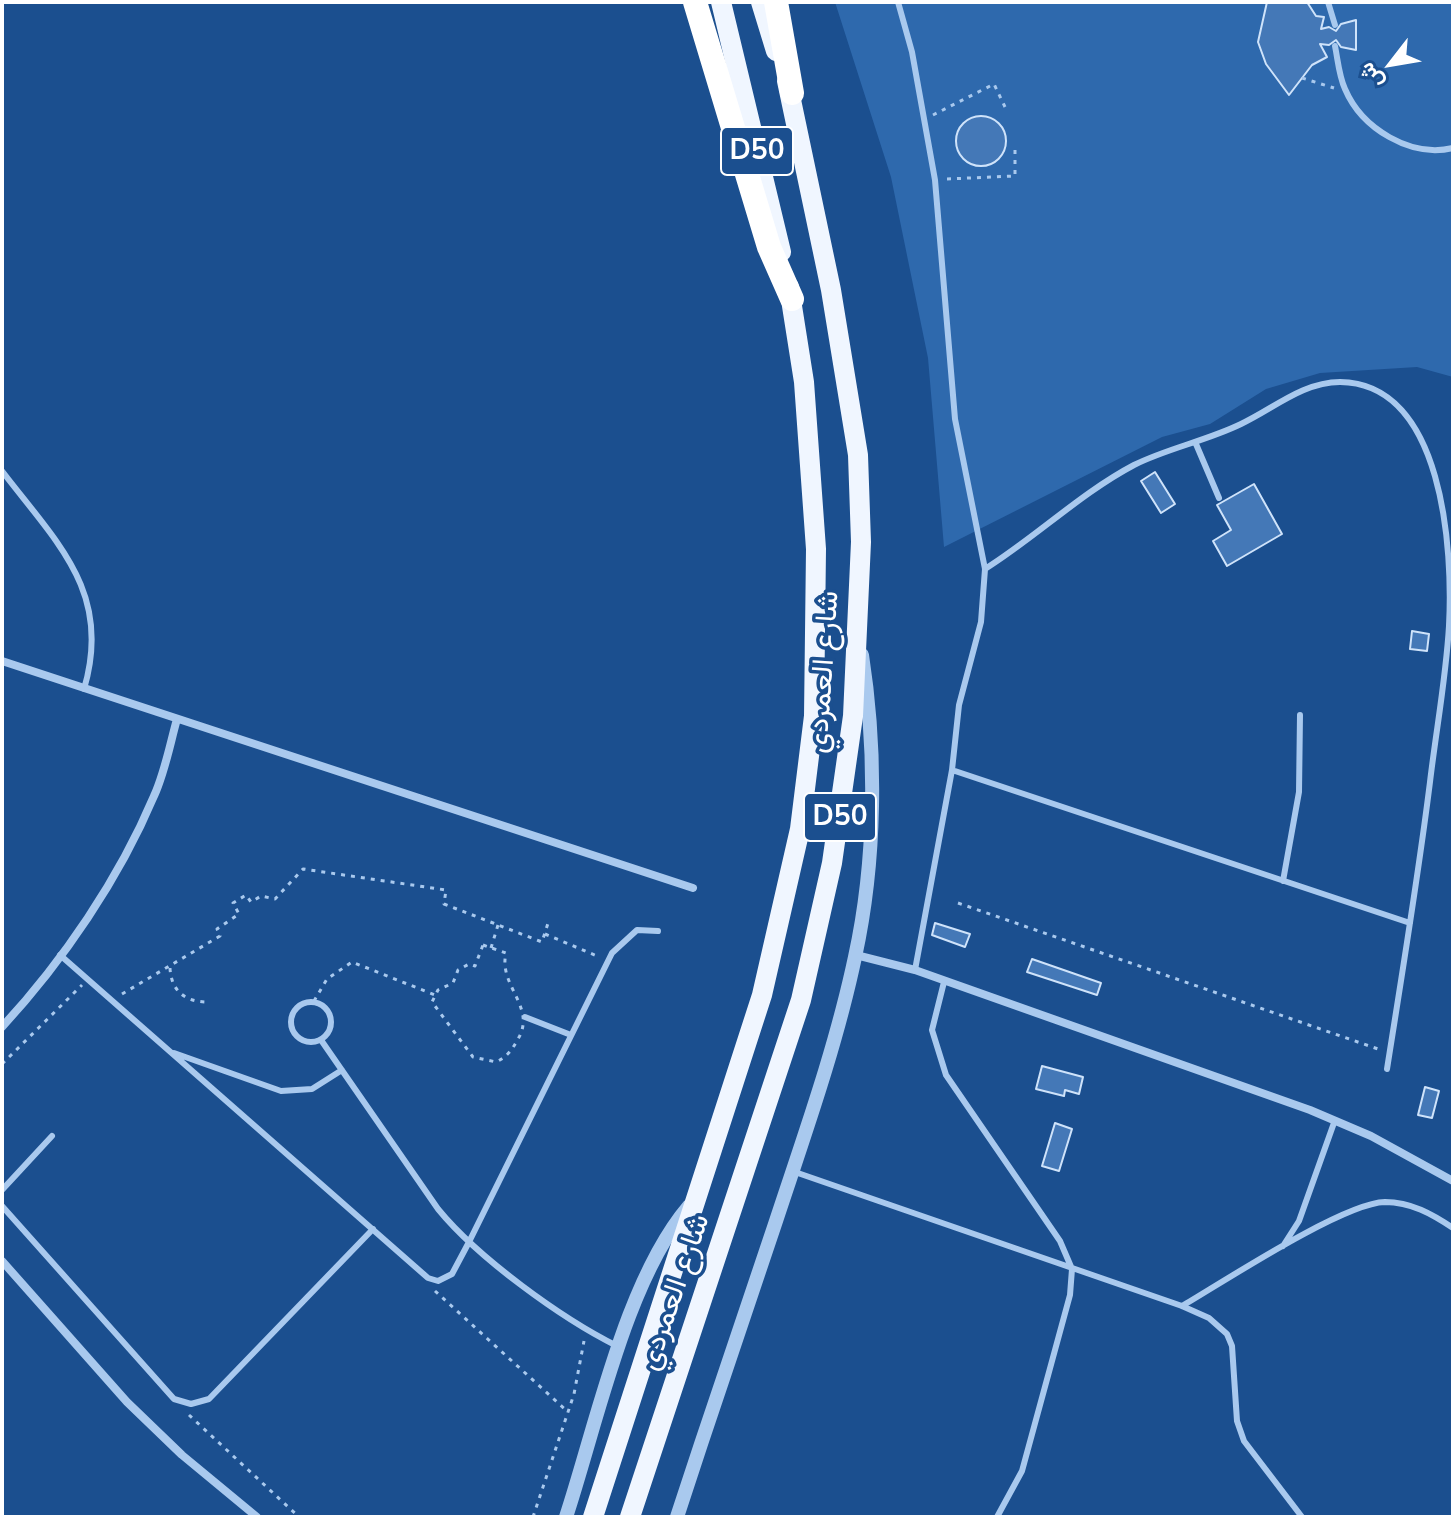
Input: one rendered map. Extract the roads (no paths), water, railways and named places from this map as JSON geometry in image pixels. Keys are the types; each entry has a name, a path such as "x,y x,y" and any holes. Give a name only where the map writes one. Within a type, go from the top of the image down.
{"highway":[{"path":"695,2 769,247 792,299"},
{"path":"776,2 792,93"}],"main road":[{"name":"شارع العمردي","path":"593,1517 772,958 800,829 810,759 816,660 816,549 804,382 792,299 721,2"},
{"name":"شارع العمردي","path":"630,1517 751,1156 812,959 842,802 853,716 861,542 858,455 836,318 792,93 761,2"}],"street":[{"path":"677,1517 792,1171 856,955 863,912 870,817 869,724 858,629"},
{"path":"2,661 693,888"},
{"path":"2,1027 60,955 115,871 149,807 177,719"},
{"path":"856,955 915,970 1335,1120 1453,1181"},
{"path":"566,1517 620,1347 651,1265 672,1229 697,1197"},
{"path":"2,1261 127,1402 182,1455 257,1517"}],"lane":[{"path":"898,2 926,118 935,180 955,419 985,569 981,622 959,705 952,770 915,970"},
{"path":"1328,2 1335,25"},
{"path":"1335,46 1345,90 1367,121 1406,146 1426,150 1453,148"},
{"path":"985,569 1115,476 1154,456 1196,444 1312,387 1338,382 1367,384 1392,399 1411,420 1424,445 1443,518 1448,555 1449,627 1410,923 1387,1069"},
{"path":"1196,444 1219,498"},
{"path":"2,471 66,554 85,590 93,629 92,659 84,689"},
{"path":"1283,881 1299,792 1300,715"},
{"path":"952,770 1410,923"},
{"path":"60,955 433,1280 449,1278 469,1242 608,960 631,933 643,928 658,931"},
{"path":"944,982 932,1030 946,1075 1060,1241 1072,1269 1070,1295 1022,1471 997,1517"},
{"path":"314,1001 330,1015 330,1029 321,1040 307,1042 291,1029 295,1008 314,1001"},
{"path":"525,1017 571,1035"},
{"path":"321,1040 438,1209 469,1242 587,1331 620,1347"},
{"path":"171,1052 271,1089 291,1093 312,1089 342,1070"},
{"path":"1281,1248 1299,1221 1335,1120"},
{"path":"2,1190 52,1136"},
{"path":"792,1171 1209,1318 1227,1334 1232,1346 1237,1421 1244,1441 1302,1517"},
{"path":"1182,1306 1281,1248 1363,1206 1383,1202 1423,1209 1453,1228"},
{"path":"2,1206 174,1399 185,1404 209,1399 373,1229"}]}
